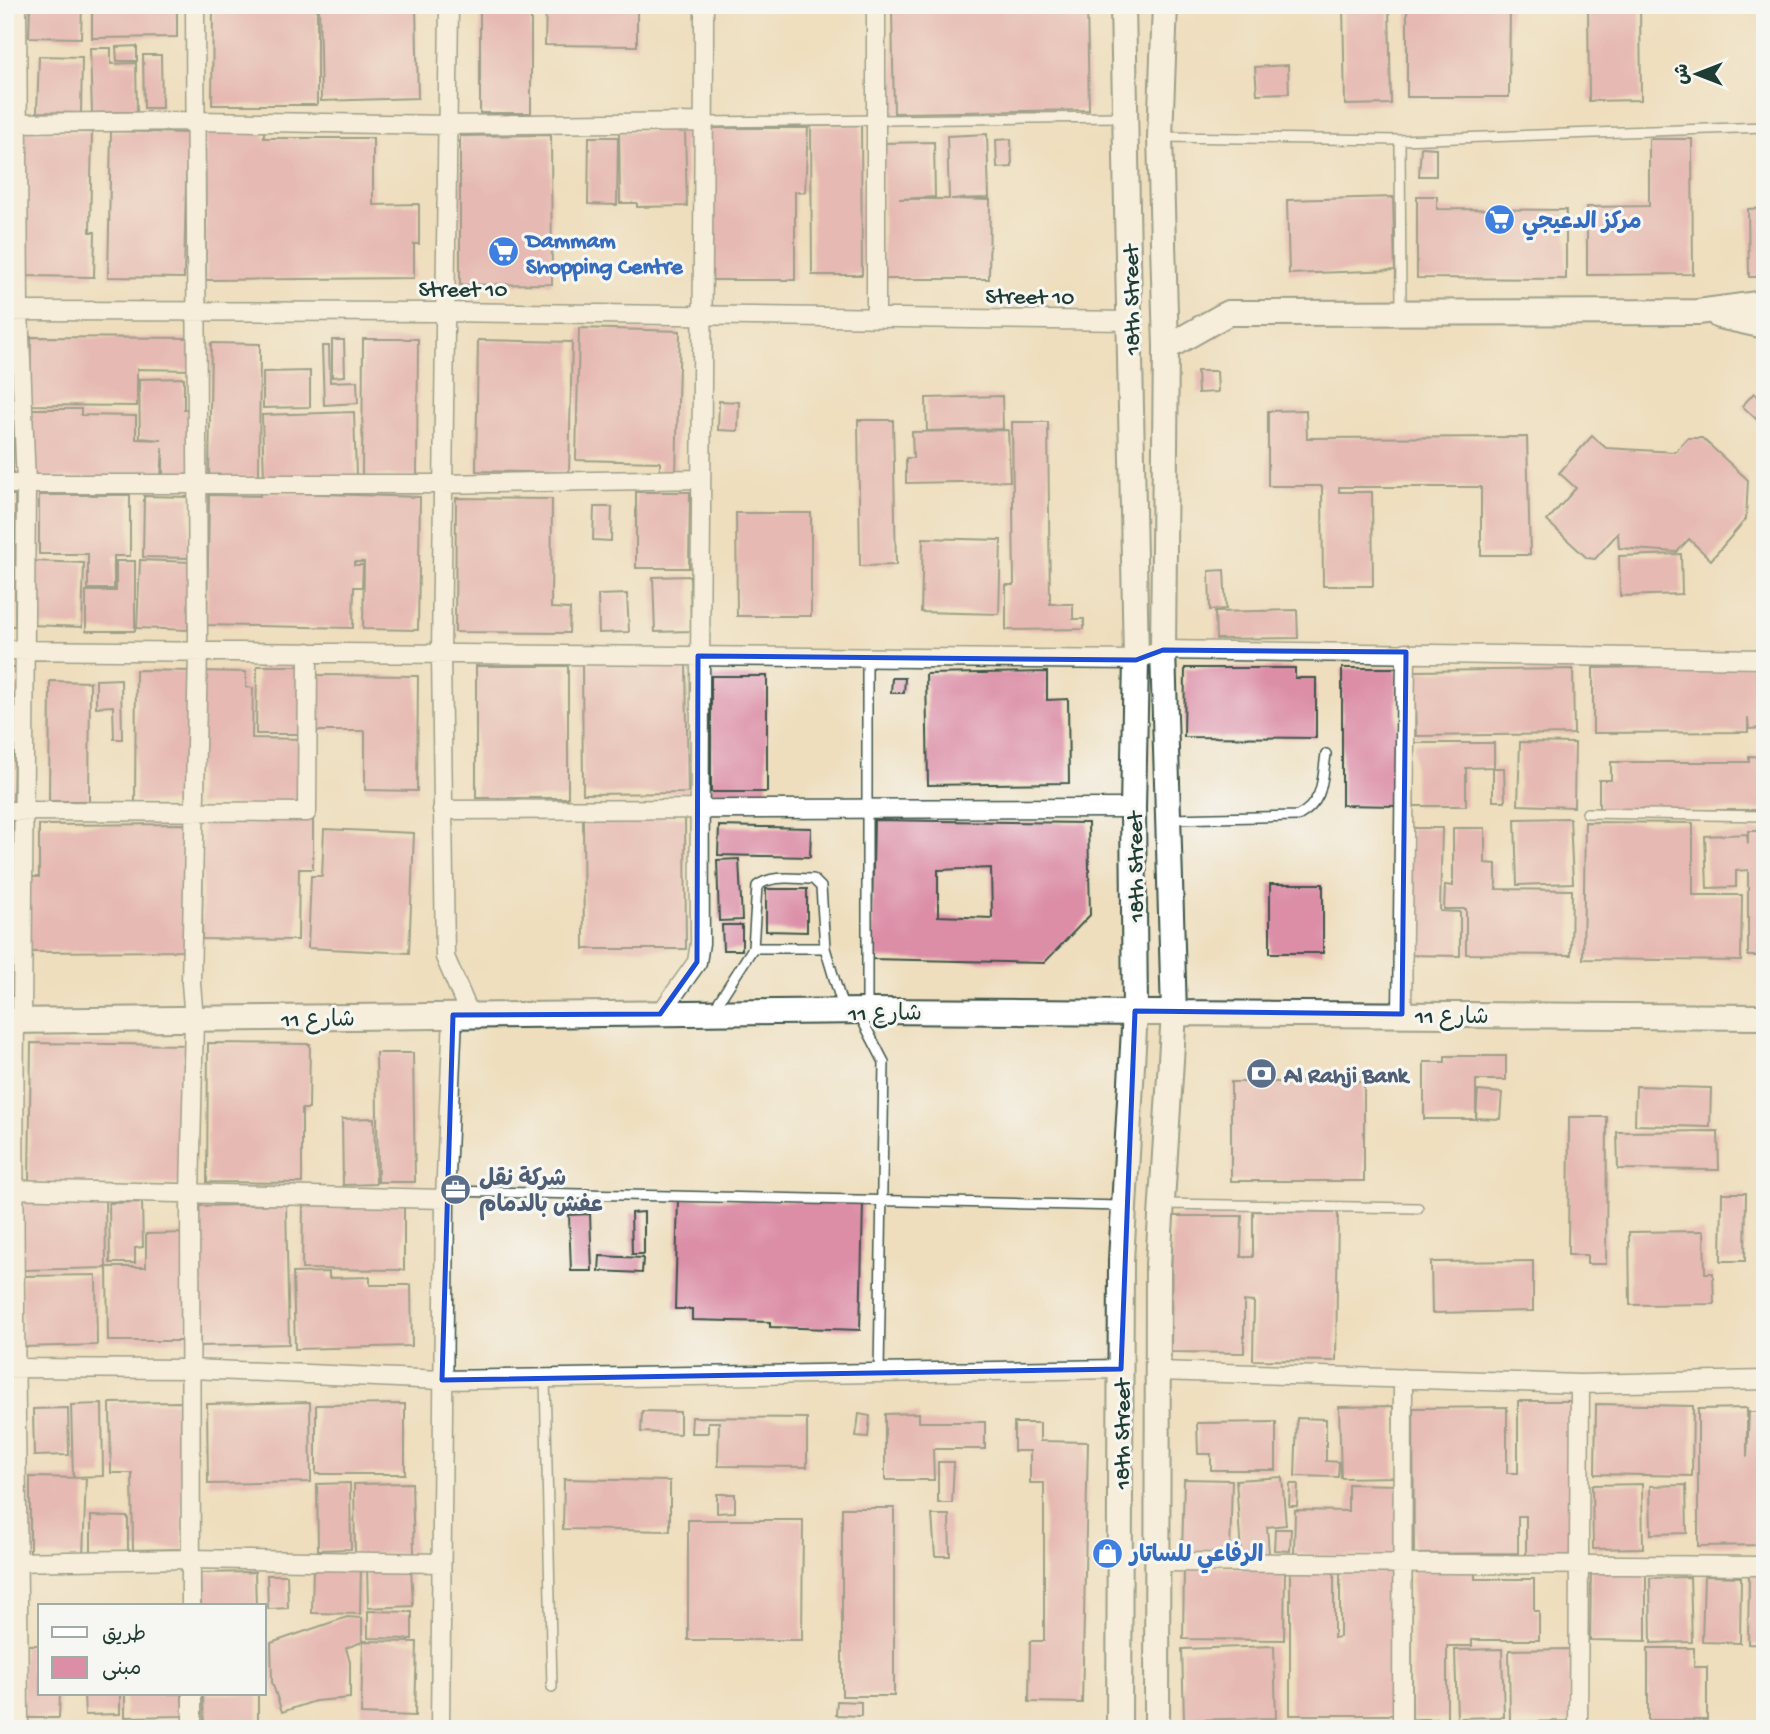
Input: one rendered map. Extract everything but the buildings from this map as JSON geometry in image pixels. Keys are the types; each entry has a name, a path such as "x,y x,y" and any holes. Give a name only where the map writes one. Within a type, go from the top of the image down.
{"street":[{"path":"17,5 12,311 26,484 24,812 9,1189 11,1562 19,1729"},
{"path":"191,1604 190,1195 194,1020 191,983 198,651 195,5"},
{"path":"440,1729 446,1195 462,1015 445,957 442,810 442,312 449,5"},
{"path":"660,1014 697,962 700,943 698,656 704,315 704,5"},
{"path":"876,5 876,317"},
{"name":"18th Street","path":"1119,1729 1124,1206 1135,1011 1133,808 1136,660 1124,5"},
{"path":"1157,1729 1160,1203 1174,1013 1163,650 1166,348 1160,137 1164,5"},
{"path":"17,123 194,121 446,125 704,122"},
{"path":"1166,348 1228,313 1698,312 1765,303"},
{"name":"Street 10","path":"12,311 442,312 1130,321"},
{"path":"1698,312 1765,326"},
{"path":"5,484 441,484 701,479"},
{"path":"5,650 1136,660 1163,650 1765,659"},
{"path":"5,811 307,812 308,652"},
{"path":"1402,1014 1406,652"},
{"path":"442,810 1133,808"},
{"name":"شارع 11","path":"14,1021 1135,1011 1765,1017"},
{"path":"9,1189 190,1195 446,1195"},
{"path":"11,1368 192,1369 442,1380 1121,1369"},
{"path":"1157,1371 1580,1384 1765,1380"},
{"path":"1402,1729 1403,1378"},
{"path":"1578,1729 1580,1384"},
{"path":"11,1562 190,1559 441,1563"},
{"path":"1158,1562 1765,1566"},
{"path":"192,1696 192,1729"}],"lane":[{"path":"704,122 1126,117"},
{"path":"1160,137 1400,139 1765,127"},
{"path":"1400,139 1401,311"},
{"path":"857,1012 869,808 867,659"},
{"path":"1168,819 1298,816 1312,808 1320,796 1326,754"},
{"path":"1587,813 1765,816"},
{"path":"711,1014 753,948 757,886 766,879 813,879 821,887 825,948 884,1062 878,1373"},
{"path":"753,948 825,948"},
{"path":"446,1195 1124,1206"},
{"path":"1160,1203 1418,1208"},
{"path":"545,1378 552,1687"}],"highlighted area":[{"path":"1163,650 1406,652 1402,1014 1135,1011 1121,1369 442,1380 453,1015 660,1014 697,962 698,656 1136,660"}],"place":[{"name":"مركز الدعيجي","path":"1499,220"},
{"name":"Dammam Shopping Centre","path":"503,252"},
{"name":"Al Rahji Bank","path":"1261,1074"},
{"name":"شركة نقل عفش بالدمام","path":"456,1190"},
{"name":"الرفاعي للساتار","path":"1107,1553"}]}
